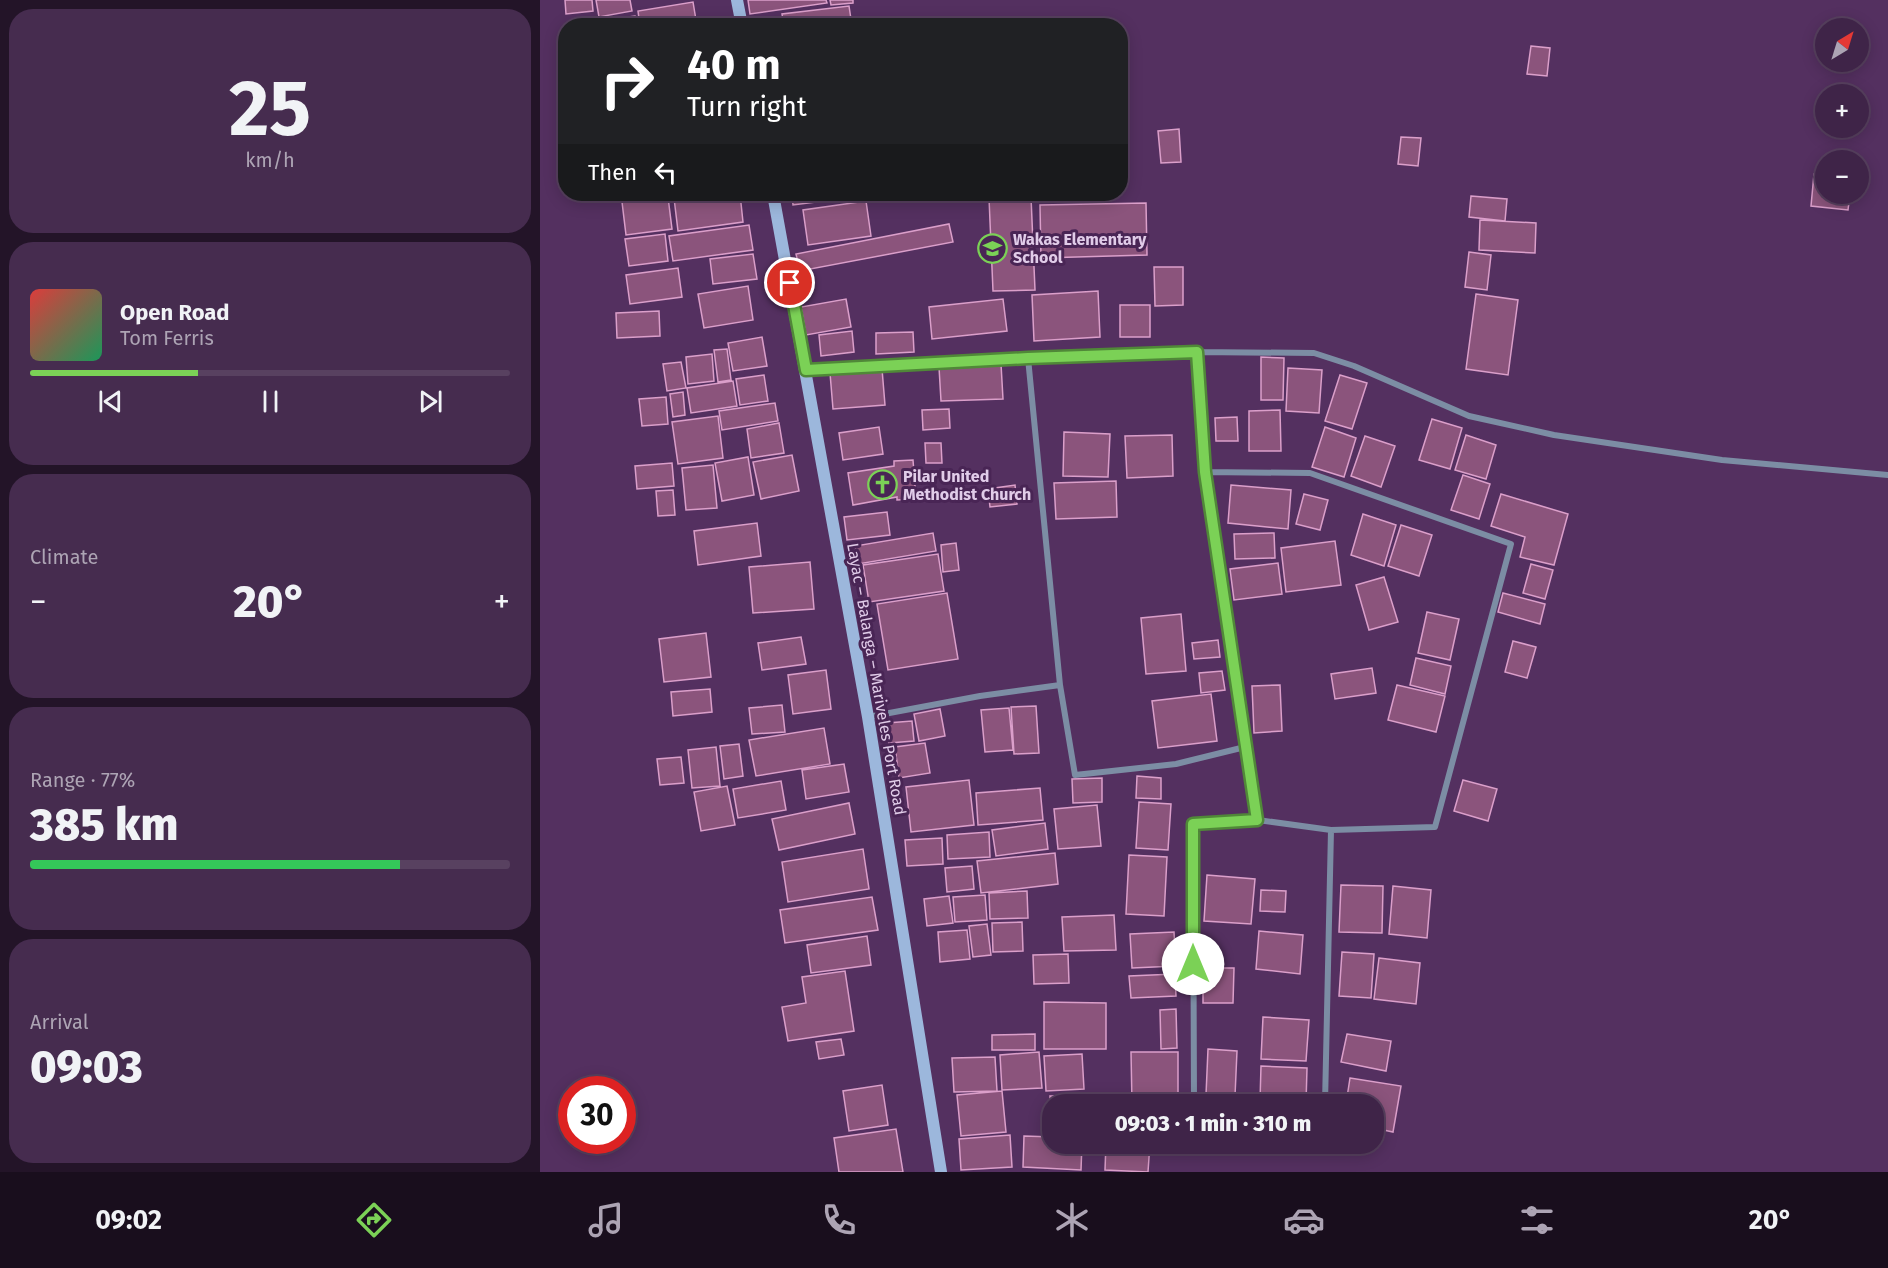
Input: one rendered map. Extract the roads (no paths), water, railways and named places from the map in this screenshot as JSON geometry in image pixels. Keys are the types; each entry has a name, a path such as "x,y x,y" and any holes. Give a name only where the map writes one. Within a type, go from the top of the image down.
{"main road":[{"path":"737,0 740,18"},
{"name":"Layac – Balanga – Mariveles Port Road","path":"774,201 868,717 942,1172"}],"street":[{"path":"806,370 1197,352 1314,353 1354,366 1468,416 1554,435 1722,460 1888,475"},
{"path":"1197,352 1205,472 1257,820"},
{"path":"1028,358 1060,686 1075,775 1176,764 1245,747"},
{"path":"1194,1094 1193,824 1257,820 1331,830 1435,827 1511,544 1310,473 1205,472"},
{"path":"868,717 980,696 1060,686"},
{"path":"1325,1094 1331,830"}],"place":[{"name":"Wakas Elementary School","path":"992,248"},
{"name":"Pilar United Methodist Church","path":"882,485"}]}
